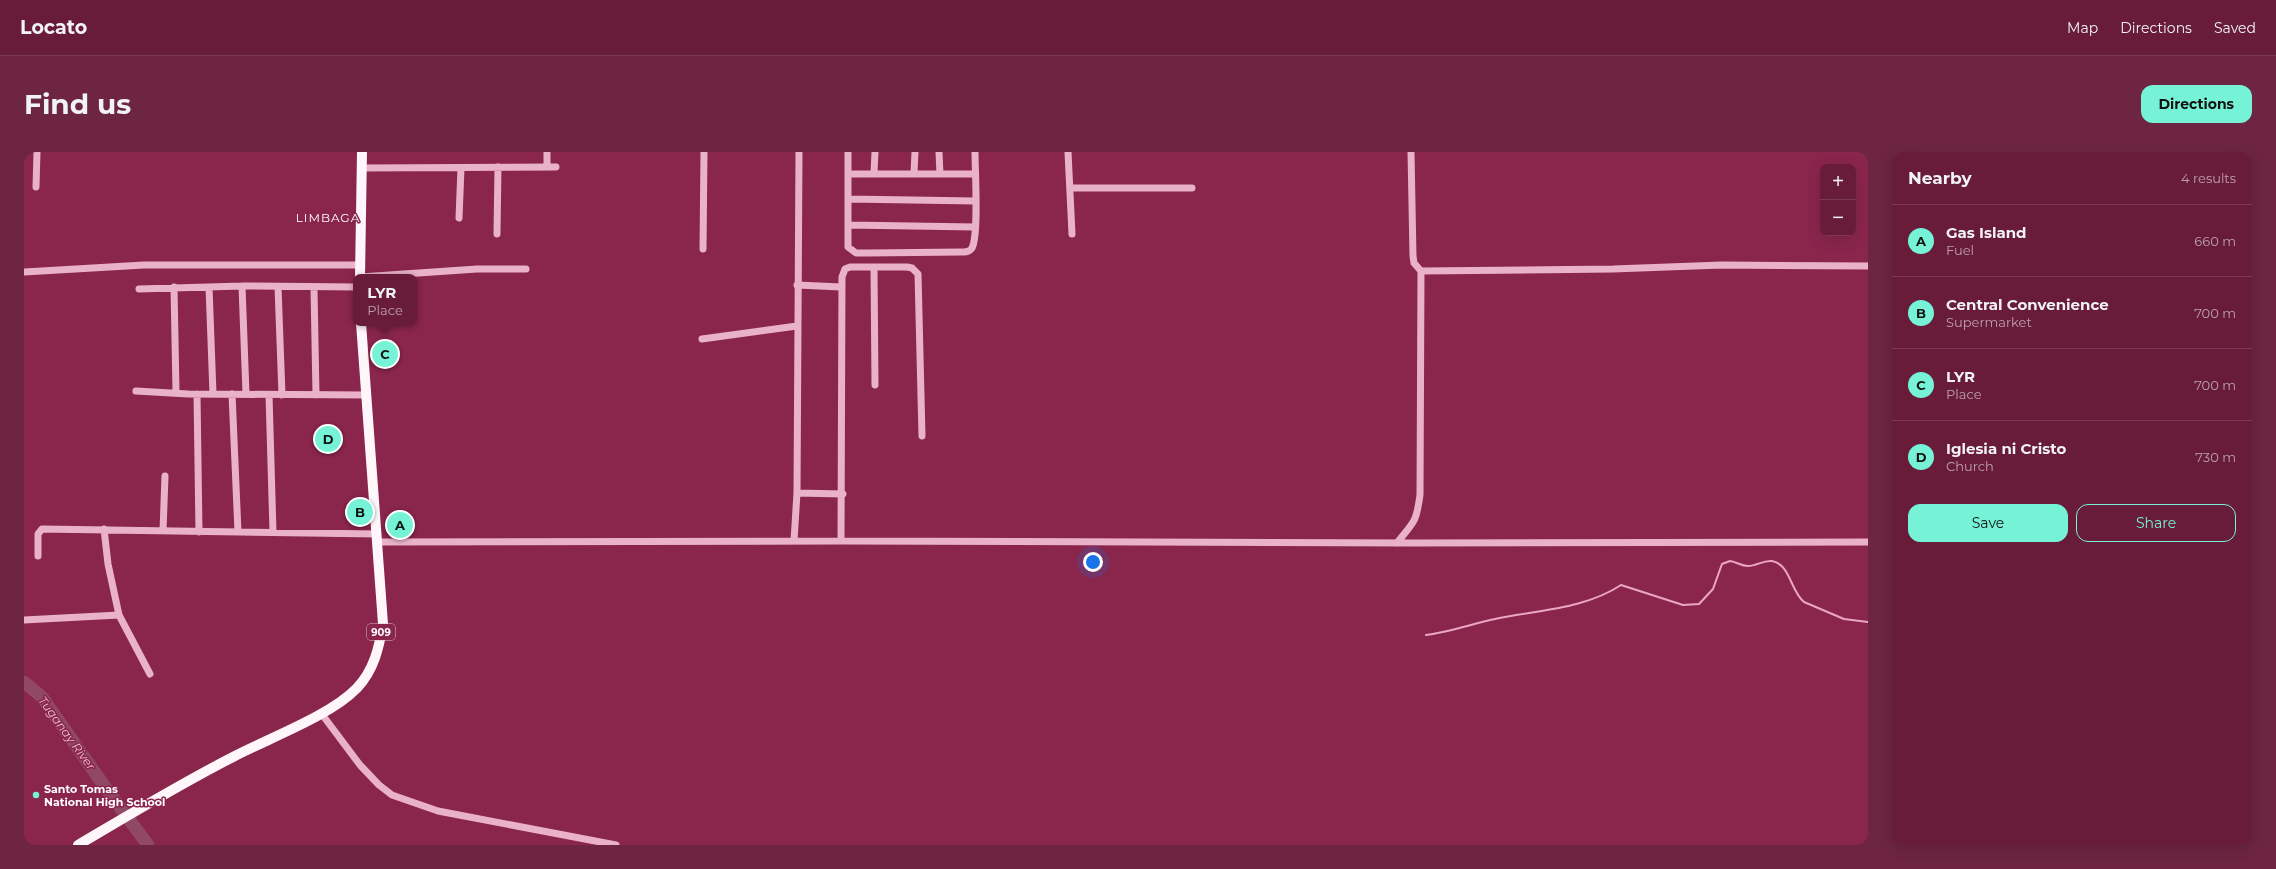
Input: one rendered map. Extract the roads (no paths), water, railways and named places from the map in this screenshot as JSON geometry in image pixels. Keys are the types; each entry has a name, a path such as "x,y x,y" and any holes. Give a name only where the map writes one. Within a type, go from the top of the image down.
{"main road":[{"path":"360,274 362,152"},
{"name":"909","path":"78,845 140,808 232,757 339,704 357,687 371,666 379,649 383,624 361,326"}],"street":[{"path":"36,187 37,152"},
{"path":"547,152 547,167"},
{"path":"703,249 704,152"},
{"path":"794,541 797,493 797,285 799,152"},
{"path":"848,152 848,243 850,251 868,253 966,252 973,247 975,227 975,152"},
{"path":"874,173 875,152"},
{"path":"914,173 915,152"},
{"path":"939,152 940,174"},
{"path":"1068,152 1071,188 1072,234"},
{"path":"1397,543 1410,529 1417,516 1420,495 1421,271 1414,263 1413,256 1411,152"},
{"path":"497,234 498,167"},
{"path":"362,168 556,167"},
{"path":"459,218 461,168"},
{"path":"848,174 975,174"},
{"path":"1071,188 1192,188"},
{"path":"848,199 975,201"},
{"path":"848,225 975,227"},
{"path":"24,272 144,265 361,265"},
{"path":"1421,271 1613,269 1729,265 1868,266"},
{"path":"841,541 842,277 845,269 850,267 907,267 912,268 918,274 922,436"},
{"path":"874,268 875,385"},
{"path":"407,274 470,270 526,269"},
{"path":"797,285 842,287"},
{"path":"242,286 246,394"},
{"path":"139,289 242,286 314,288 353,287"},
{"path":"174,287 176,392"},
{"path":"209,287 213,394"},
{"path":"278,287 282,395"},
{"path":"314,288 316,395"},
{"path":"702,340 775,327 797,326"},
{"path":"136,391 197,394 366,395"},
{"path":"197,394 199,532"},
{"path":"232,394 238,532"},
{"path":"269,395 273,532"},
{"path":"163,531 165,476"},
{"path":"797,493 842,494"},
{"path":"38,556 38,534 42,529 273,532 377,538 794,541 1397,543 1868,542"},
{"path":"104,529 108,564 118,615 150,674"},
{"path":"24,620 118,615"},
{"path":"321,713 360,765 379,785 392,795 438,810 616,845"}],"waterway":[{"path":"1426,635 1495,619 1576,604 1607,593 1621,585 1683,605 1699,604 1713,589 1722,564 1730,561 1748,566 1769,561 1778,563 1783,567 1796,592 1804,602 1844,619 1868,622"},
{"name":"Tuganay River","path":"24,682 42,697 148,845"}],"place":[{"name":"LYR","path":"385,354"},
{"name":"Iglesia ni Cristo","path":"328,439"},
{"name":"Central Convenience","path":"360,512"},
{"name":"Gas Island","path":"400,525"},
{"name":"Santo Tomas National High School","path":"36,795"}],"district":[{"name":"LIMBAGA","path":"328,217"}]}
